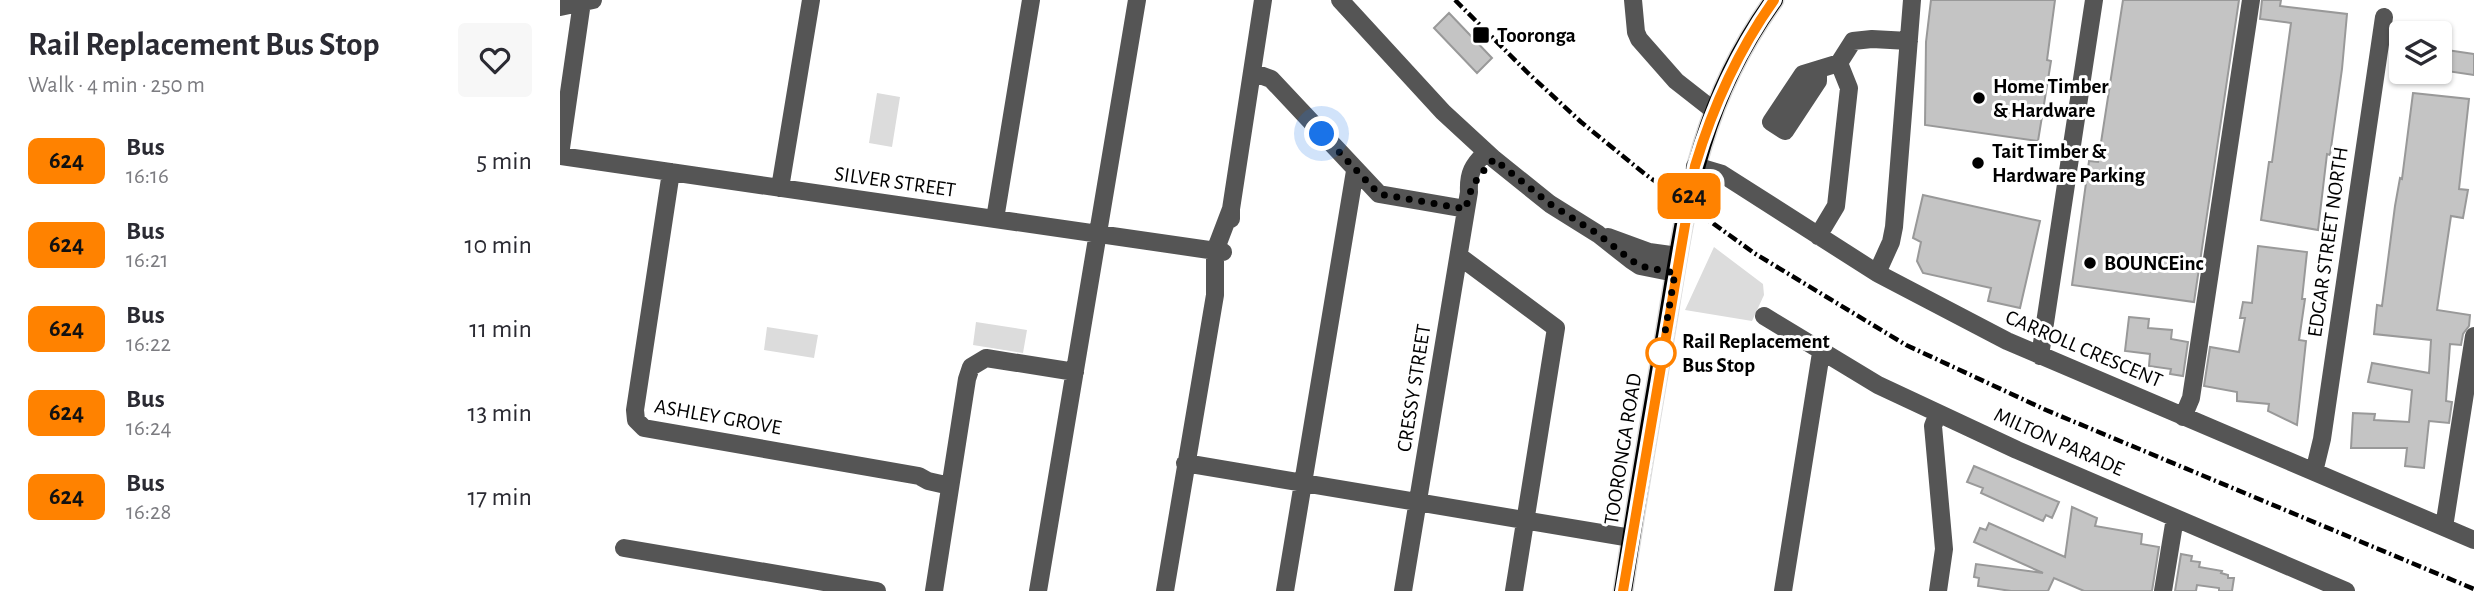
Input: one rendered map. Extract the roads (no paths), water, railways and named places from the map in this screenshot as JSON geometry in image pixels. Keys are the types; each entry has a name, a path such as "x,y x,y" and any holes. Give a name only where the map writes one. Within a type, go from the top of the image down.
{"main road":[{"name":"TOORONGA ROAD","path":"1623,591 1676,264 1695,166 1713,110 1734,64 1774,0"}],"street":[{"path":"780,188 811,0"},
{"path":"995,219 1031,0"},
{"path":"1038,591 1137,0"},
{"path":"1165,591 1216,295 1219,251 1230,209 1264,0"},
{"path":"1340,0 1423,92 1490,156 1550,204 1598,234 1676,264"},
{"path":"1633,0 1639,38 1676,81 1713,110"},
{"path":"1877,273 1891,242 1894,227 1912,0"},
{"path":"2040,356 2094,0"},
{"path":"2183,417 2191,398 2251,0"},
{"path":"560,7 587,1 560,155"},
{"name":"EDGAR STREET NORTH","path":"2314,472 2325,419 2384,17"},
{"path":"1818,71 1839,63 1853,41 1909,41"},
{"path":"1818,236 1836,206 1849,88 1839,63"},
{"path":"1252,72 1271,79 1379,194 1468,201"},
{"name":"SILVER STREET","path":"560,155 1219,251"},
{"name":"CRESSY STREET","path":"1404,591 1471,170 1490,156"},
{"name":"CARROLL CRESCENT","path":"1695,166 1722,174 1877,273 1970,324 2474,540"},
{"path":"1284,591 1355,171"},
{"name":"ASHLEY GROVE","path":"671,172 635,410 639,424 643,428 919,476 928,481 951,481"},
{"path":"1459,256 1556,328 1514,591"},
{"name":"MILTON PARADE","path":"1764,316 1878,385 2017,450 2175,517 2316,585 2346,591"},
{"path":"2444,527 2471,382 2474,336"},
{"path":"1783,591 1821,352"},
{"path":"934,591 971,367 986,358 1075,372"},
{"path":"1938,413 1933,426 1944,549 1938,591"},
{"path":"1185,463 1631,538"},
{"path":"2163,591 2175,517"},
{"path":"624,548 877,591"}],"railway":[{"path":"1455,0 1581,122 1645,174 1754,253 1906,345 2046,410 2474,589"}],"place":[{"name":"Tooronga","path":"1481,35"},
{"name":"Home Timber & Hardware","path":"1979,98"},
{"name":"Tait Timber & Hardware Parking","path":"1978,163"},
{"name":"BOUNCEinc","path":"2090,263"},
{"name":"Rail Replacement Bus Stop","path":"1661,353"}]}
